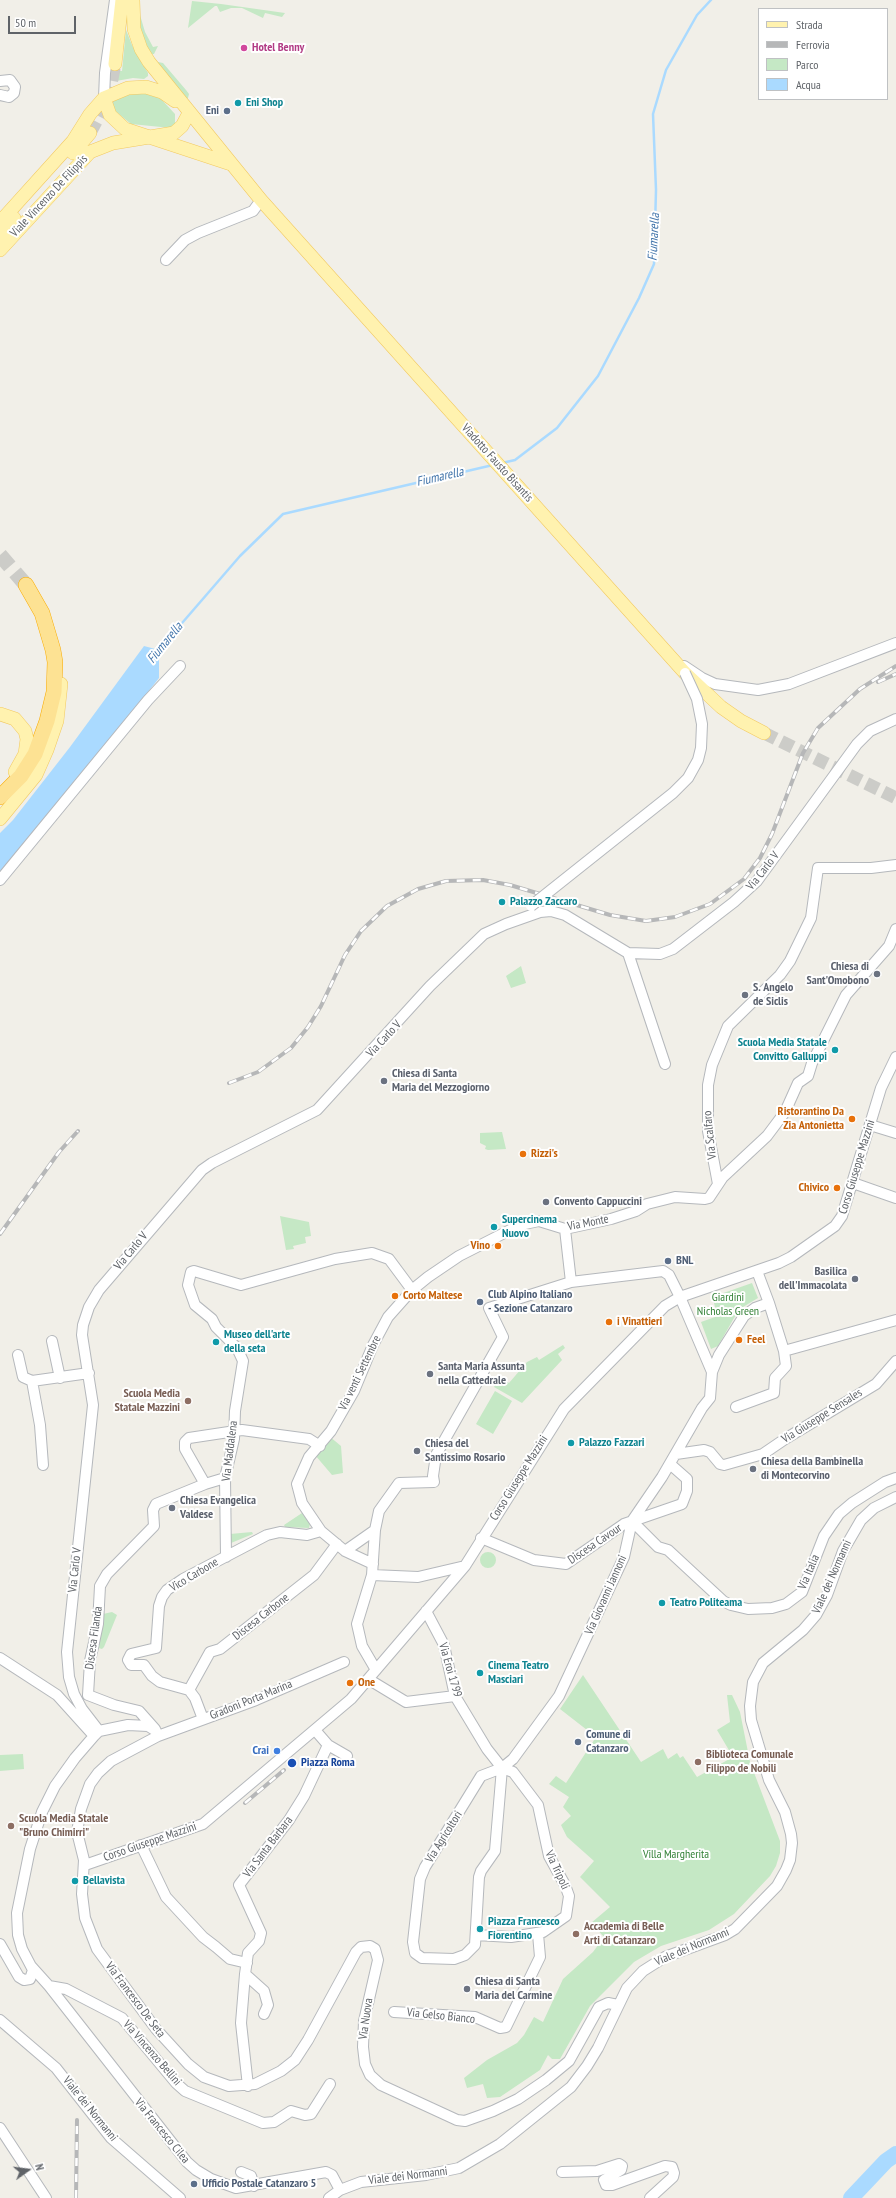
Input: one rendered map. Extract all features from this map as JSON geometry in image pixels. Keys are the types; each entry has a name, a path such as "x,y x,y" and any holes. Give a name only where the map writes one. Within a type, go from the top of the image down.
{"highway":[{"path":"0,797 13,785 27,767 42,737 52,705 55,662 42,613 26,585"}],"main road":[{"path":"114,64 122,0"},
{"path":"133,0 134,29 141,48 189,113"},
{"path":"0,222 73,141 90,114 104,98 128,88 146,87 168,96 189,113"},
{"path":"104,98 110,115 119,125 149,137 191,149 206,157 230,164"},
{"name":"Viale Vincenzo De Filippis","path":"0,250 90,152 113,143 174,133 182,126 189,113"},
{"name":"Viadotto Fausto Bisantis","path":"189,113 205,130 230,164 276,217 685,673 721,706 741,721 764,733"},
{"name":"Viale Vincenzo De Filippis","path":"0,234 90,133"},
{"path":"0,819 36,775 57,721 61,676 60,657 56,640 42,613"},
{"path":"0,714 10,717 20,723 27,739 22,763 13,776 0,788"}],"street":[{"path":"104,98 105,73 115,0"},
{"path":"0,81 10,80 15,87 12,95 1,97"},
{"path":"166,260 185,240 198,233 253,211 261,200"},
{"path":"666,651 691,670 715,684 758,690 776,687 808,678 896,643"},
{"path":"0,880 148,700 180,666"},
{"path":"506,924 531,906 673,793 688,778 699,754 702,724 697,699 685,673"},
{"name":"Via Carlo V","path":"96,1733 74,1694 69,1677 67,1652 92,1418 92,1394 82,1335 83,1324 93,1299 192,1180 212,1163 317,1110 430,986 477,939 490,930 540,912 558,912 628,953 660,954 673,949 745,893 767,869 857,744 875,728 896,719"},
{"name":"Via Scalfaro","path":"718,1184 710,1150 707,1118 708,1085 712,1065 728,1026 785,969 812,918 818,868 871,868 896,865"},
{"path":"718,1184 728,1171 768,1136 785,1112 798,1083 808,1076 824,1036 846,995 889,946 896,929"},
{"path":"628,953 665,1064"},
{"name":"Corso Giuseppe Mazzini","path":"84,1865 203,1824 351,1699 464,1566 564,1409 665,1306 680,1297 756,1271 791,1257 835,1226 842,1216 881,1088 896,1057"},
{"path":"870,1125 896,1133"},
{"path":"852,1183 896,1198"},
{"name":"Via Monte","path":"539,1221 565,1229 611,1219 636,1211 647,1204 675,1197 705,1199 712,1196 718,1184"},
{"name":"Via venti Settembre","path":"372,1564 345,1551 321,1531 302,1502 297,1484 309,1457 320,1446 354,1391 373,1345 388,1317 412,1290 459,1256 503,1232 520,1225 539,1221"},
{"path":"565,1229 572,1282"},
{"name":"Via Maddalena","path":"226,1557 225,1478 234,1431 235,1411 243,1364 237,1348 216,1327 212,1319 194,1305 188,1285 192,1271 241,1285 335,1258 368,1253 377,1254 389,1259 412,1290"},
{"path":"376,1670 365,1654 357,1631 358,1618 372,1575 375,1530 379,1511 399,1483 434,1482 433,1476 436,1455 503,1337 489,1308 572,1282 660,1271 669,1275 712,1372"},
{"path":"736,1407 773,1394 775,1391 775,1378 786,1366 784,1351 769,1303 756,1271"},
{"path":"712,1372 719,1355 740,1322 750,1312 769,1303"},
{"path":"784,1351 896,1320"},
{"path":"52,1341 60,1378"},
{"path":"18,1355 23,1377 32,1381 89,1373"},
{"name":"Via Giuseppe Sensales","path":"676,1454 707,1450 720,1464 724,1465 763,1454 876,1384 896,1361"},
{"name":"Via Giovanni Jannoni","path":"502,1768 513,1759 566,1684 624,1557 632,1521 670,1464 702,1408 710,1398 712,1372"},
{"path":"32,1381 40,1426 43,1465"},
{"path":"205,1484 186,1450 186,1441 191,1437 242,1430 309,1439 320,1446"},
{"name":"Discesa Cavour","path":"481,1538 534,1560 566,1564 624,1524 648,1515 677,1507 685,1500 688,1487 687,1479 670,1464"},
{"name":"Discesa Filanda","path":"157,1732 139,1711 91,1698 87,1691 90,1661 98,1624 98,1596 101,1582 154,1526 154,1510 156,1504 205,1484 225,1478"},
{"name":"Via Italia","path":"632,1521 658,1547 668,1550 723,1601 731,1605 748,1609 772,1608 786,1604 802,1592 824,1536 839,1514 866,1494 896,1478"},
{"name":"Viale dei Normanni","path":"329,2198 340,2190 369,2180 450,2171 459,2168 483,2155 539,2115 571,2087 587,2066 598,2048 627,1988 643,1970 665,1957 725,1935 743,1921 782,1879 791,1852 790,1826 769,1780 751,1720 750,1694 753,1682 763,1664 803,1630 816,1615 827,1595 843,1551 861,1520 874,1508 896,1497"},
{"path":"643,1505 648,1515"},
{"path":"345,1551 375,1530"},
{"path":"226,1557 271,1533 280,1532 307,1535 321,1531"},
{"name":"Discesa Carbone","path":"189,1690 211,1651 220,1649 314,1575 337,1544"},
{"name":"Vico Carbone","path":"189,1690 160,1682 152,1676 144,1665 130,1664 128,1658 132,1654 156,1648 159,1606 168,1590 183,1579 226,1557"},
{"path":"372,1575 418,1577 464,1566"},
{"name":"Via Eroi 1799","path":"426,1611 444,1645 455,1696 487,1749 502,1768"},
{"path":"0,1658 57,1695 96,1733 128,1725 148,1726 157,1732"},
{"name":"Gradoni Porta Marina","path":"84,1865 78,1840 78,1825 90,1784 98,1773 111,1761 157,1732 203,1719 256,1700 344,1662"},
{"path":"368,1679 406,1702 455,1696"},
{"path":"189,1690 195,1698 203,1719"},
{"path":"316,1730 328,1745 347,1756"},
{"name":"Via Francesco Cilea","path":"96,1733 74,1758 55,1786 42,1812 30,1849 20,1893 17,1918 18,1936 22,1949 31,1966 49,1986 187,2162 211,2178 230,2187 254,2186 326,2172 332,2175 340,2190"},
{"name":"Via Santa Barbara","path":"246,1963 248,1953 260,1941 260,1933 239,1885 289,1820 304,1796 328,1745"},
{"path":"476,1935 481,1871 495,1851 502,1768"},
{"name":"Via Agricoltori","path":"476,1935 472,1949 454,1959 422,1958 415,1953 413,1947 420,1879 425,1867 481,1776 502,1768"},
{"name":"Via Tripoli","path":"476,1935 511,1937 538,1934 566,1916 569,1906 568,1890 549,1856 538,1805 532,1795 513,1772 502,1768"},
{"path":"141,1845 166,1897 203,1937 230,1959 246,1963 241,2008 241,2029 248,2086"},
{"name":"Via Francesco De Seta","path":"84,1865 82,1899 87,1924 97,1949 115,1975 156,2029 197,2072 229,2086 248,2086"},
{"name":"Via Gelso Bianco","path":"394,2012 475,2017 500,2028 506,2027 540,1957 538,1934"},
{"path":"0,1944 21,1978 27,1980 32,1976 31,1966"},
{"name":"Via Nuova","path":"248,2086 274,2075 295,2060 308,2040 348,1963 356,1952 363,1946 370,1946 375,1949 378,1960 364,2020 363,2032 363,2054 370,2075 381,2085 460,2121 470,2120 518,2099 546,2080 569,2061 598,2008 608,2003 618,2004"},
{"path":"245,1974 264,1991 268,2005 264,2014"},
{"name":"Via Vincenzo Bellini","path":"49,1986 66,1989 122,2018 176,2084 185,2091 263,2123 274,2122 291,2111 305,2115 310,2114 330,2084"},
{"name":"Viale dei Normanni","path":"0,2020 56,2068 111,2138 180,2198"},
{"path":"0,2128 46,2198"},
{"path":"562,2172 597,2171 619,2164 622,2166 621,2170 604,2180 606,2185 612,2185 665,2166 672,2166 674,2172 673,2177 650,2198"},
{"path":"241,2172 251,2176 254,2186"}],"green space":[{"path":"135,0 140,0 140,15 145,32 153,47 158,46 154,54 148,54 143,45"},
{"path":"192,1 285,13 282,17 265,13 263,18 242,8 231,8 220,12 217,6 215,6 188,28"},
{"path":"126,30 132,45 148,73 148,76 144,79 133,78 116,81 111,76 111,70 122,71"},
{"path":"158,62 163,63 186,90 189,94 188,98 186,99 158,66"},
{"path":"123,92 150,93 162,100 175,114 175,125 171,128 131,124 114,110 112,103 116,96"},
{"path":"521,966 526,983 511,988 506,976"},
{"path":"502,1132 506,1149 488,1150 485,1149 486,1146 480,1143 480,1133"},
{"path":"280,1216 309,1222 311,1236 305,1237 306,1243 293,1246 294,1249 286,1250"},
{"name":"Giardini Nicholas Green","path":"752,1283 758,1298 743,1307 734,1318 718,1346 711,1349 701,1322 718,1316 712,1297"},
{"path":"563,1345 565,1348 558,1354 562,1360 522,1403 494,1387 499,1377 509,1383 527,1362 537,1357 539,1360"},
{"path":"495,1391 512,1401 493,1434 476,1424"},
{"path":"329,1436 341,1446 343,1473 332,1475 315,1455"},
{"path":"302,1513 310,1524 309,1528 285,1527 284,1525"},
{"path":"252,1532 253,1534 231,1543 230,1534"},
{"path":"488,1552 495,1557 496,1560 491,1567 488,1568 481,1563 480,1560 485,1553"},
{"path":"112,1612 117,1615 104,1647 102,1649 95,1647 103,1614"},
{"name":"Villa Margherita","path":"583,1675 641,1762 663,1749 668,1759 677,1753 680,1758 683,1756 697,1777 733,1757 717,1730 730,1722 727,1695 732,1695 740,1712 750,1762 780,1841 780,1853 776,1866 770,1876 734,1914 709,1930 661,1946 634,1962 590,2006 560,2059 552,2059 548,2055 540,2070 500,2097 487,2098 483,2084 467,2088 464,2078 487,2060 517,2043 524,2035 534,2017 543,2022 563,1979 593,1952 604,1937 591,1923 610,1907 580,1877 594,1861 567,1837 561,1825 571,1816 563,1807 569,1797 549,1784 556,1776 566,1783 596,1737 560,1709"},
{"path":"23,1754 24,1769 0,1771 0,1755"}],"water":[{"path":"144,646 159,650 159,678 52,814 7,866 0,871 0,833 13,820 70,747"}],"waterway":[{"name":"Fiumarella","path":"502,463 515,460 557,428 598,376 639,298 654,264 656,190 653,114 666,70 697,15 711,0"},
{"name":"Fiumarella","path":"157,652 240,556 283,514 493,465"},
{"path":"851,2198 886,2161 896,2154"}],"tunnel":[{"path":"90,133 108,99 115,64"},
{"path":"0,555 26,585"},
{"path":"764,733 896,798"}],"railway":[{"path":"229,1083 258,1072 291,1048 308,1027 321,1006 345,955 361,931 387,906 418,889 446,881 483,880 510,885 610,915 646,921 675,917 710,904 744,879 760,858 772,834 803,753 818,728 860,689 896,666"},
{"path":"878,682 896,674"},
{"path":"0,1234 59,1152 78,1131"},
{"path":"245,1803 284,1770"},
{"path":"76,2198 77,2120"}],"place":[{"name":"Hotel Benny","path":"244,48"},
{"name":"Eni Shop","path":"238,103"},
{"name":"Eni","path":"227,111"},
{"name":"Palazzo Zaccaro","path":"502,902"},
{"name":"Chiesa di Sant'Omobono","path":"877,974"},
{"name":"S. Angelo de Siclis","path":"745,995"},
{"name":"Scuola Media Statale Convitto Galluppi","path":"835,1050"},
{"name":"Chiesa di Santa Maria del Mezzogiorno","path":"384,1081"},
{"name":"Ristorantino Da Zia Antonietta","path":"852,1119"},
{"name":"Rizzi's","path":"523,1154"},
{"name":"Chivico","path":"837,1188"},
{"name":"Convento Cappuccini","path":"546,1202"},
{"name":"Supercinema Nuovo","path":"494,1227"},
{"name":"Vino","path":"498,1246"},
{"name":"BNL","path":"668,1261"},
{"name":"Basilica dell'Immacolata","path":"855,1279"},
{"name":"Corto Maltese","path":"395,1296"},
{"name":"Club Alpino Italiano - Sezione Catanzaro","path":"480,1302"},
{"name":"i Vinattieri","path":"609,1322"},
{"name":"Feel","path":"739,1340"},
{"name":"Museo dell'arte della seta","path":"216,1342"},
{"name":"Santa Maria Assunta nella Cattedrale","path":"430,1374"},
{"name":"Scuola Media Statale Mazzini","path":"188,1401"},
{"name":"Palazzo Fazzari","path":"571,1443"},
{"name":"Chiesa del Santissimo Rosario","path":"417,1451"},
{"name":"Chiesa della Bambinella di Montecorvino","path":"753,1469"},
{"name":"Chiesa Evangelica Valdese","path":"172,1508"},
{"name":"Teatro Politeama","path":"662,1603"},
{"name":"Cinema Teatro Masciari","path":"480,1673"},
{"name":"One","path":"350,1683"},
{"name":"Comune di Catanzaro","path":"578,1742"},
{"name":"Crai","path":"277,1751"},
{"name":"Biblioteca Comunale Filippo de Nobili","path":"698,1762"},
{"name":"Piazza Roma","path":"292,1763"},
{"name":"Scuola Media Statale \"Bruno Chimirri\"","path":"11,1826"},
{"name":"Bellavista","path":"75,1881"},
{"name":"Piazza Francesco Fiorentino","path":"480,1929"},
{"name":"Accademia di Belle Arti di Catanzaro","path":"576,1934"},
{"name":"Chiesa di Santa Maria del Carmine","path":"467,1989"},
{"name":"Ufficio Postale Catanzaro 5","path":"194,2184"}]}
